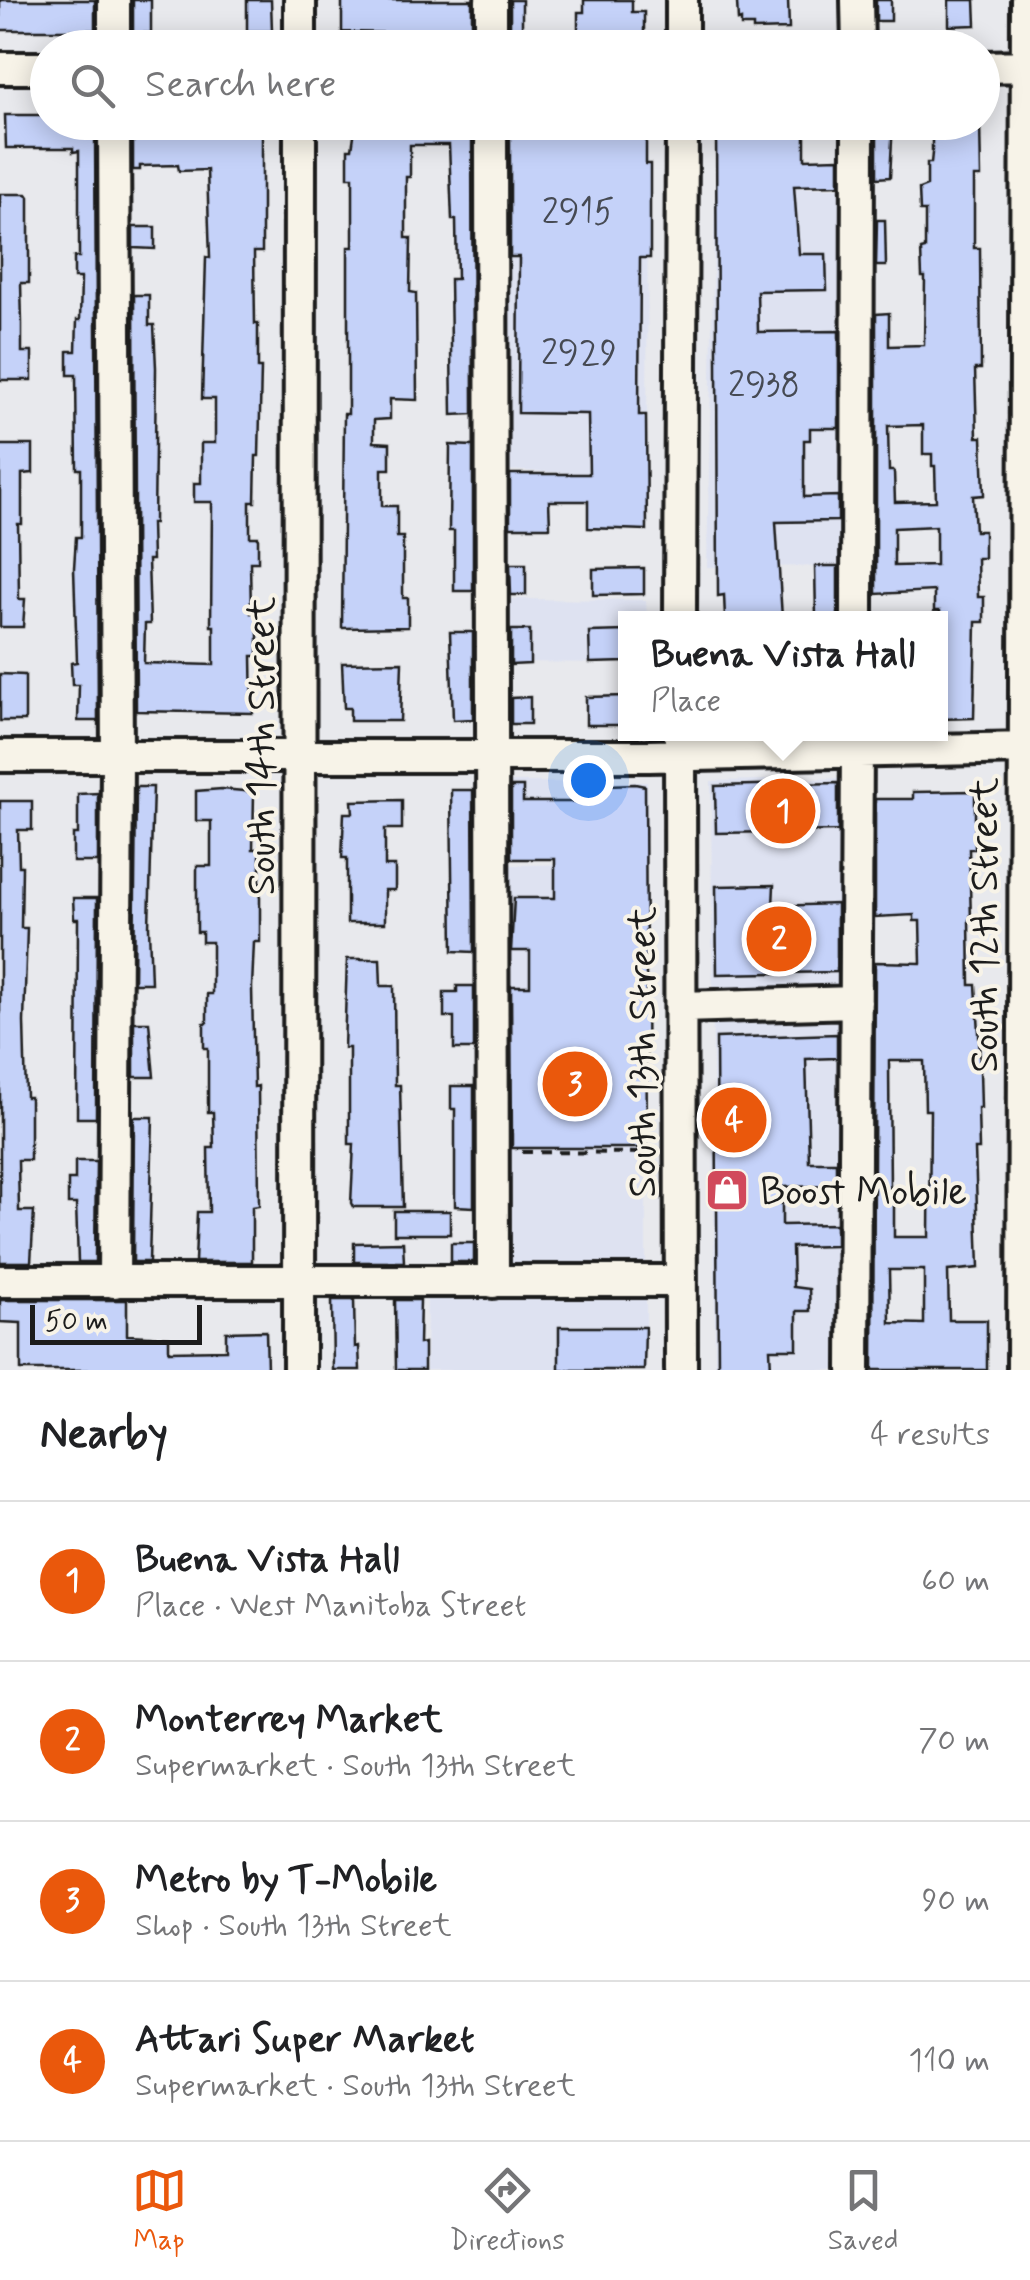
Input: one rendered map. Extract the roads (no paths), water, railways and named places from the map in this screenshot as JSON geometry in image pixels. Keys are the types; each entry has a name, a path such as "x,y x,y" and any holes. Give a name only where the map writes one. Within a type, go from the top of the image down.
{"street":[{"path":"114,0 114,30"},
{"path":"300,0 300,30"},
{"path":"491,0 491,30"},
{"path":"682,0 682,30"},
{"path":"857,0 858,30"},
{"name":"South 12th Street","path":"1022,1370 1027,0"},
{"path":"1000,67 1028,66"},
{"path":"0,68 30,68"},
{"path":"114,140 114,1282"},
{"name":"South 14th Street","path":"299,1370 300,140"},
{"path":"491,140 493,1282"},
{"path":"680,611 682,140"},
{"path":"857,611 858,140"},
{"path":"0,756 490,757 680,744 857,742 1027,748"},
{"path":"854,1370 857,742"},
{"name":"South 13th Street","path":"680,744 681,1370"},
{"path":"681,1008 856,1002"},
{"path":"0,1282 681,1282"}],"place":[{"name":"Buena Vista Hall","path":"783,811"},
{"name":"Monterrey Market","path":"779,939"},
{"name":"Metro by T-Mobile","path":"575,1084"},
{"name":"Attari Super Market","path":"734,1120"},
{"name":"Boost Mobile","path":"727,1190"}]}
